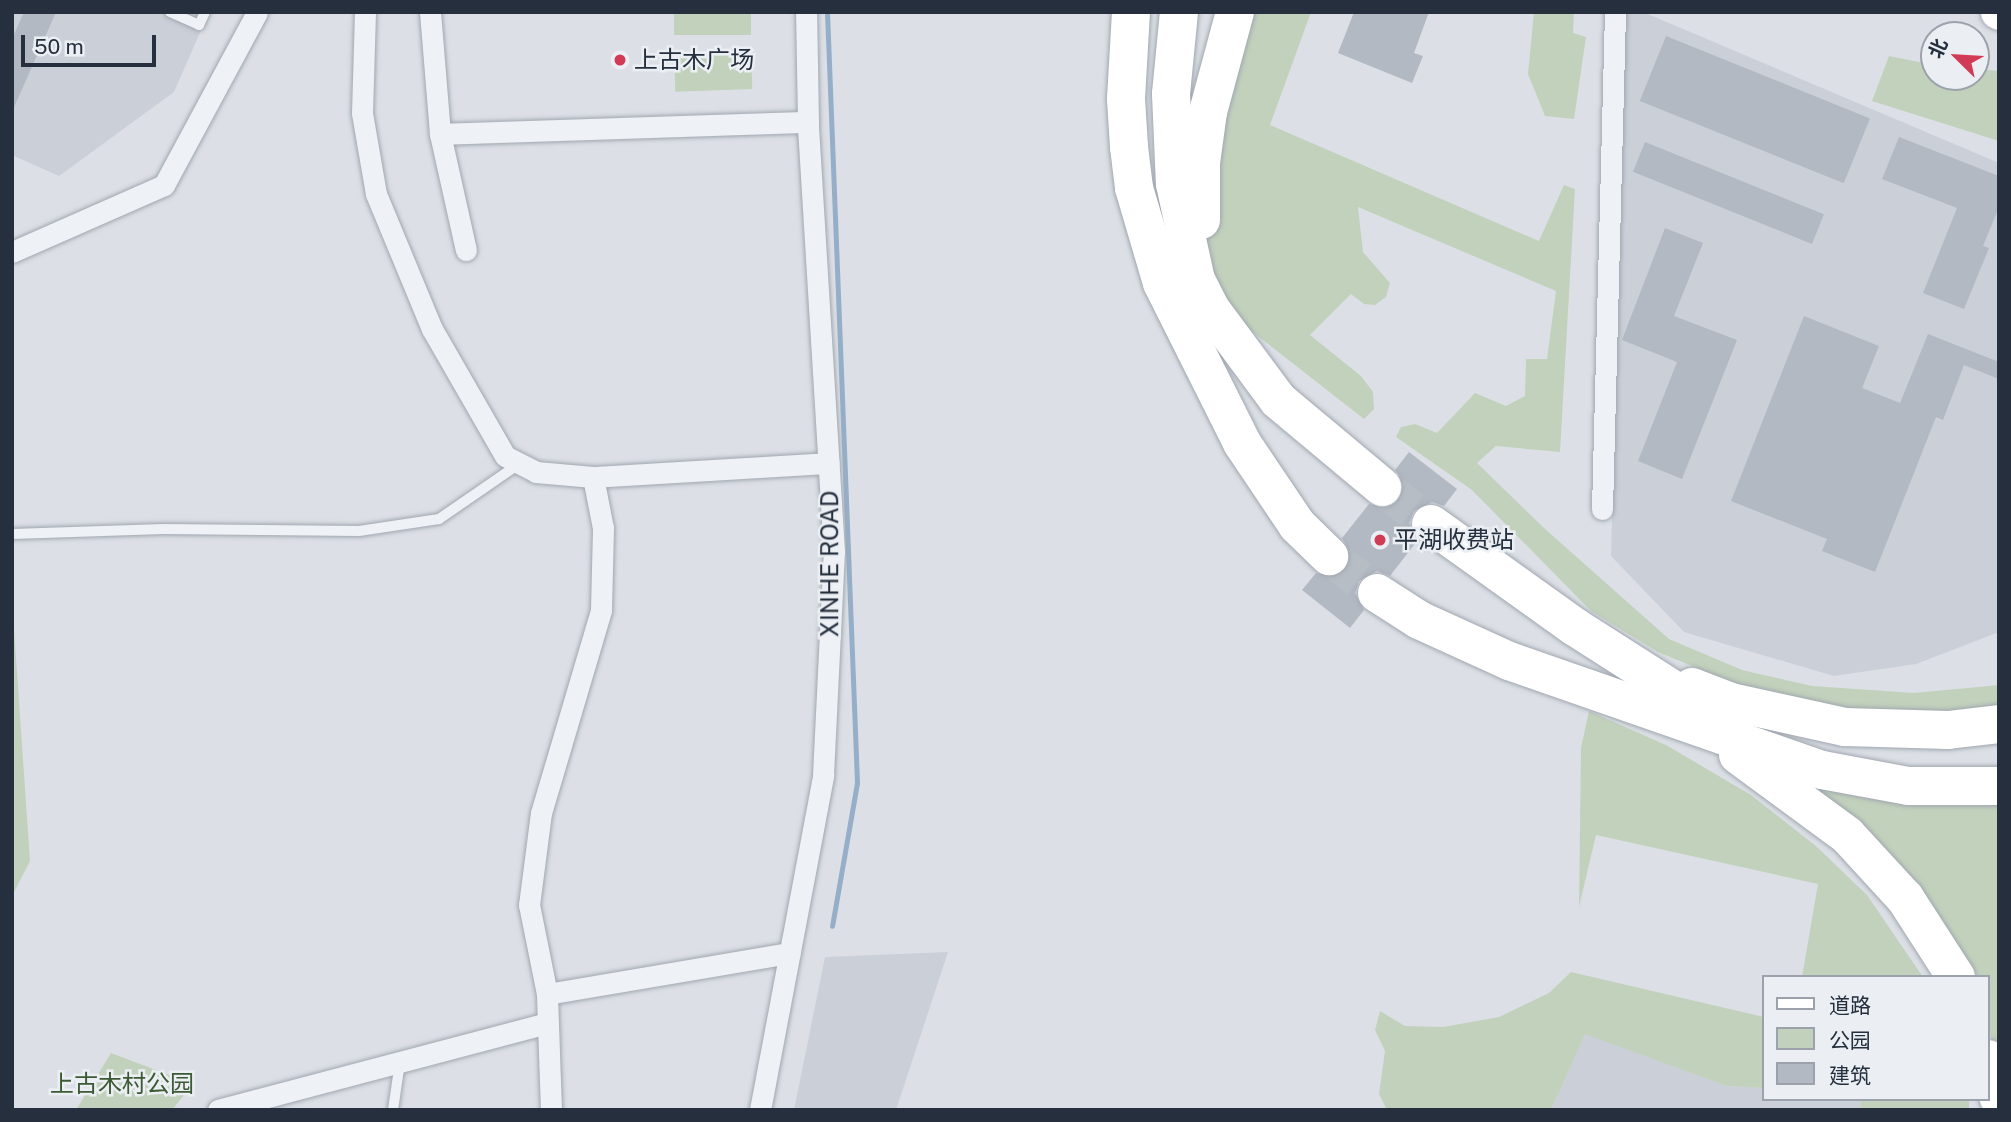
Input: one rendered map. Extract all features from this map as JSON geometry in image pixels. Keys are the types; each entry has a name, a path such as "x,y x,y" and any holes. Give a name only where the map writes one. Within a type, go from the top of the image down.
{"highway":[{"path":"1131,12 1126,111 1134,188 1144,230 1173,308 1242,443 1297,525 1329,556"},
{"path":"1159,12 1151,94 1156,186 1168,252 1242,443"},
{"path":"1179,12 1171,94 1175,184 1186,247 1210,308 1278,400 1382,486"},
{"path":"1236,12 1211,98 1201,163 1205,256 1230,326 1278,400"},
{"path":"1431,524 1575,627 1686,698 1827,756 1909,771 1999,770"},
{"path":"1377,593 1463,642 1846,776 1908,786 1999,786"},
{"path":"1575,627 1689,687 1798,718 1898,730 1999,724"},
{"path":"1556,676 1697,733 1770,775 1872,860 1912,908 1955,975"},
{"path":"1990,1066 1999,1099"}],"street":[{"path":"12,252 164,185 257,12"},
{"path":"365,12 362,113 376,194 432,329 484,424 505,456 536,472 593,477 829,463"},
{"path":"430,12 440,134 466,250"},
{"name":"XINHE ROAD","path":"760,1110 823,775 834,552 808,122 806,12"},
{"path":"1602,509 1615,12"},
{"path":"440,134 808,122"},
{"path":"551,1110 547,994 529,905 541,813 601,610 603,528 593,477"},
{"path":"547,994 790,953"},
{"path":"218,1110 548,1023"}],"lane":[{"path":"170,12 199,25 205,12"},
{"path":"12,534 164,529 359,531 439,519 519,464"},
{"path":"393,1110 400,1062"}],"shaded area":[{"path":"12,12 209,12 174,92 59,176 12,155"},
{"path":"1625,12 1643,12 1999,163 1999,632 1916,664 1834,676 1684,632 1611,556"},
{"path":"948,952 896,1110 794,1110 825,957"},
{"path":"1585,1033 1727,1086 1762,1088 1762,1101 1861,1101 1866,1110 1551,1110"}],"green space":[{"path":"674,12 751,12 751,35 674,35"},
{"path":"1230,12 1311,12 1270,125 1539,241 1564,185 1575,189 1560,452 1496,446 1477,463 1544,528 1669,639 1742,670 1812,686 1914,693 1999,685 1999,709 1856,715 1743,687 1658,652 1591,611 1472,490 1396,437 1401,427 1415,424 1437,433 1475,393 1506,406 1525,396 1526,359 1547,359 1556,291 1358,207 1363,252 1390,283 1386,297 1375,305 1364,304 1351,294 1310,335 1361,376 1373,392 1374,409 1364,419 1249,329 1224,305 1197,233"},
{"path":"1534,12 1574,12 1573,33 1586,37 1574,119 1545,116 1528,74"},
{"path":"751,51 752,89 675,92 674,54"},
{"path":"1889,56 1920,62 1920,91 1990,91 1990,70 1999,71 1999,141 1872,101"},
{"path":"12,599 30,861 12,896"},
{"path":"1589,711 1666,745 1751,795 1816,846 1867,895 1922,975 1802,975 1818,884 1596,835 1579,907 1581,748"},
{"path":"1801,784 1999,795 1999,1059 1990,1035 1990,975 1962,975"},
{"path":"1571,972 1762,1017 1762,1088 1727,1086 1585,1034 1551,1110 1387,1110 1379,1094 1385,1051 1375,1030 1380,1011 1405,1026 1443,1027 1499,1017 1549,993"},
{"name":"上古木村公园","path":"111,1053 193,1084 172,1110 76,1110"},
{"path":"1861,1101 1969,1101 1969,1110 1861,1110"}],"building":[{"path":"24,12 56,12 12,112 12,39"},
{"path":"1354,12 1429,12 1414,53 1423,56 1412,83 1338,53"},
{"path":"1666,36 1870,118 1844,183 1640,101"},
{"path":"1899,137 1999,176 1999,207 1983,246 1989,248 1964,309 1923,293 1957,208 1882,179"},
{"path":"1645,142 1824,214 1812,244 1633,172"},
{"path":"1665,228 1703,243 1674,316 1737,340 1682,479 1638,461 1677,362 1622,340"},
{"path":"1804,316 1879,346 1862,388 1900,403 1928,334 1999,362 1999,379 1964,365 1943,420 1936,417 1875,572 1822,551 1827,539 1731,501"},
{"name":"平湖收费站","path":"1409,452 1457,489 1444,506 1432,502 1414,511 1409,523 1417,541 1390,576 1377,571 1359,581 1355,593 1364,610 1350,628 1302,590 1316,573 1334,577 1345,571 1350,551 1342,538 1369,504 1389,508 1399,500 1403,480 1395,470"}],"waterway":[{"path":"827,12 857,783 832,926"}],"tunnel":[{"path":"1382,487 1431,524"},
{"path":"1329,556 1377,593"}],"place":[{"name":"上古木广场","path":"620,60"},
{"name":"平湖收费站","path":"1380,540"}]}
